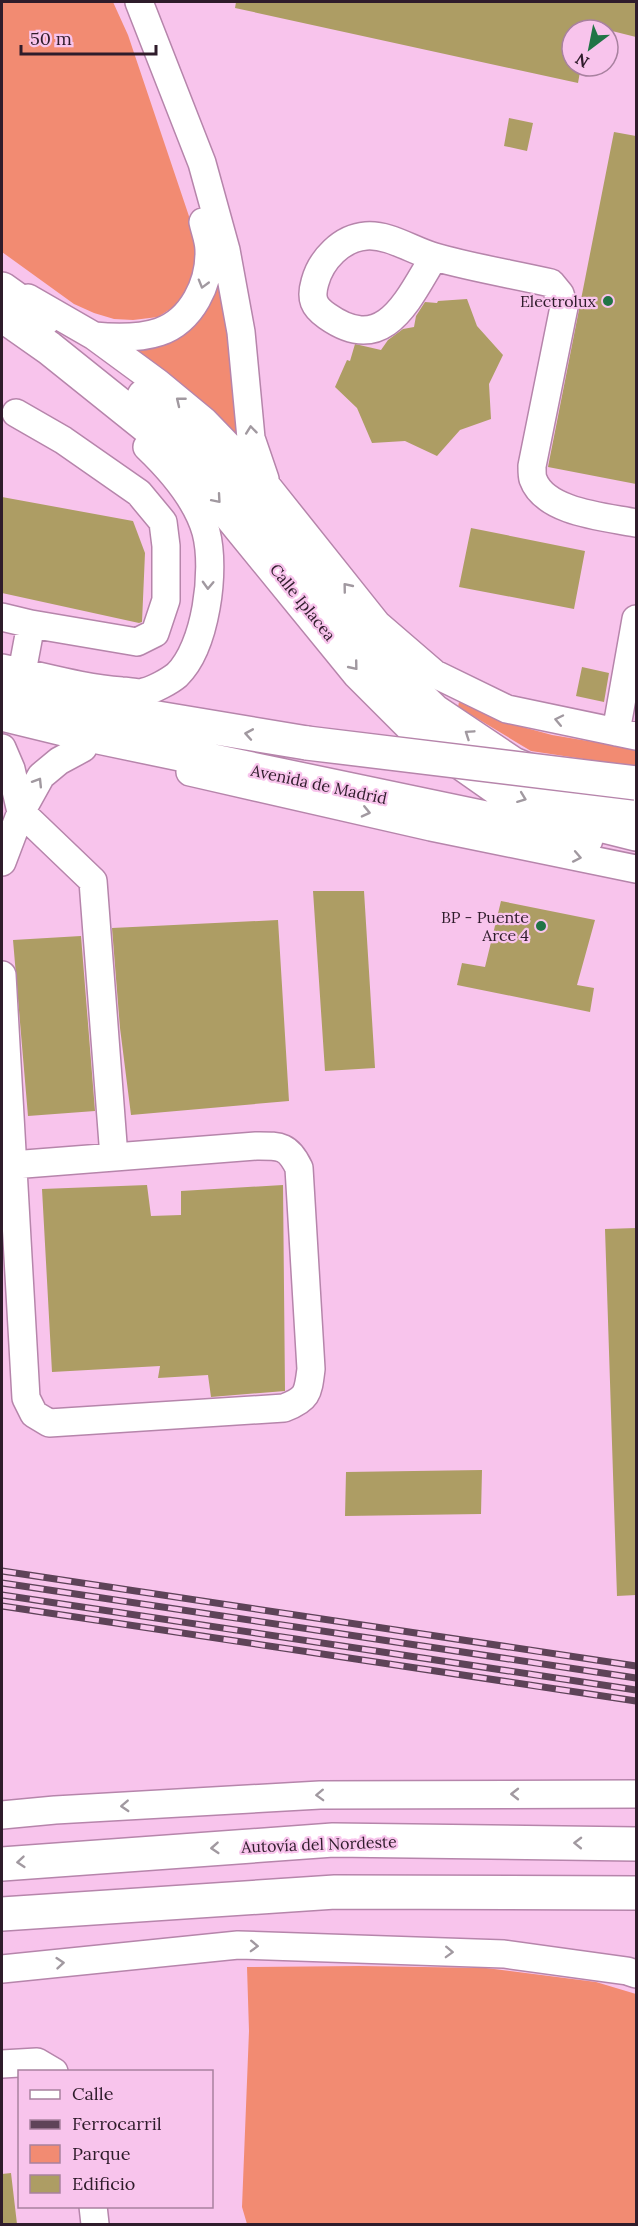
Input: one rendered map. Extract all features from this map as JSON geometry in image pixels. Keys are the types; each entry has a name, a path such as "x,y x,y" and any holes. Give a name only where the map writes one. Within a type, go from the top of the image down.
{"main road":[{"name":"Calle Iplacea","path":"2,290 85,348 191,435 251,501 378,657 434,711 513,764 591,796 636,808"},
{"name":"Calle Iplacea","path":"2,315 49,348 150,429 199,477 359,673 420,734 496,788 580,820 636,834"},
{"path":"8,676 91,707 307,743 636,783"},
{"name":"Avenida de Madrid","path":"2,714 84,734 636,850"},
{"name":"Autovía del Nordeste","path":"2,1864 333,1840 636,1844"},
{"path":"2,1914 65,1908 335,1892 636,1893"},
{"path":"65,1908 340,1913 636,1912"}],"street":[{"path":"139,2 202,163 226,250 242,332 251,438 267,486"},
{"path":"94,336 124,338 160,332 184,317 200,294 208,267 209,248 163,64"},
{"path":"343,346 325,330 320,321 312,301 313,288 318,270 326,258 344,244 364,236 378,237 434,257 551,283 560,294 564,307 532,465 533,480 544,495 557,504 636,523"},
{"path":"317,309 340,325 354,331 387,323 400,311 434,257"},
{"path":"2,282 94,336 158,383 204,421 267,486 377,624 435,674 507,709 626,734 636,619"},
{"path":"2,334 93,398 165,464 194,505 206,533 209,562 207,601 194,651 176,676 144,692 93,689 8,676 31,624"},
{"path":"2,617 137,642 155,633 166,600 166,546 163,522 139,493 63,440 16,413"},
{"path":"164,532 200,519"},
{"path":"2,730 431,827 636,869"},
{"path":"2,748 11,769 21,812 93,881 114,1157"},
{"path":"2,862 21,812 41,776 59,761 83,748"},
{"path":"2,975 12,1165 26,1398 34,1414 49,1423 284,1408 299,1402 308,1389 311,1369 299,1168 292,1154 277,1146 256,1146 12,1165"},
{"path":"2,1815 66,1809 320,1795 636,1794"},
{"path":"2,1969 238,1945 504,1954 636,1974"},
{"path":"2,2064 37,2062 51,2070"},
{"path":"93,2208 95,2224"}],"green space":[{"path":"2,2 113,2 128,35 197,240 193,278 178,304 158,317 133,320 114,319 94,313 74,304 2,252"},
{"path":"216,283 226,285 243,448 128,347"},
{"path":"459,702 504,722 552,735 636,749 636,767 531,751 458,707"},
{"path":"247,1967 486,1968 596,1982 636,1994 636,2224 247,2224 242,2207 249,2031"}],"building":[{"path":"236,2 636,2 636,37 620,33 620,18 560,18 560,78 579,78 578,83 235,8"},
{"path":"509,118 533,123 527,151 504,146"},
{"name":"Electrolux","path":"614,132 636,136 636,484 548,467"},
{"path":"467,299 477,326 503,355 489,384 491,419 460,430 437,456 405,441 372,443 357,408 335,387 347,360 350,361 355,344 381,350 388,340 403,329 414,327 416,316 425,302 437,303 438,301"},
{"path":"2,497 133,521 145,553 142,622 2,593"},
{"path":"471,528 585,551 574,609 459,587"},
{"path":"582,667 609,673 604,702 576,696"},
{"path":"313,891 364,891 375,1068 325,1071"},
{"path":"501,901 595,920 577,985 594,988 590,1012 457,985 462,963 485,967"},
{"path":"278,920 289,1101 131,1115 120,1028 112,928"},
{"path":"81,936 95,1111 28,1116 13,940"},
{"path":"147,1185 151,1216 181,1215 181,1191 283,1185 285,1391 211,1397 208,1375 158,1378 160,1366 52,1372 42,1189"},
{"path":"636,1228 636,1595 617,1596 605,1229"},
{"path":"482,1470 481,1514 345,1516 346,1472"},
{"path":"11,2173 17,2224 2,2224 2,2174"}],"railway":[{"path":"2,1571 636,1666"},
{"path":"2,1583 636,1678"},
{"path":"2,1595 636,1690"},
{"path":"2,1606 636,1701"}],"place":[{"name":"Electrolux","path":"608,301"},
{"name":"BP - Puente Arce 4","path":"541,926"}]}
